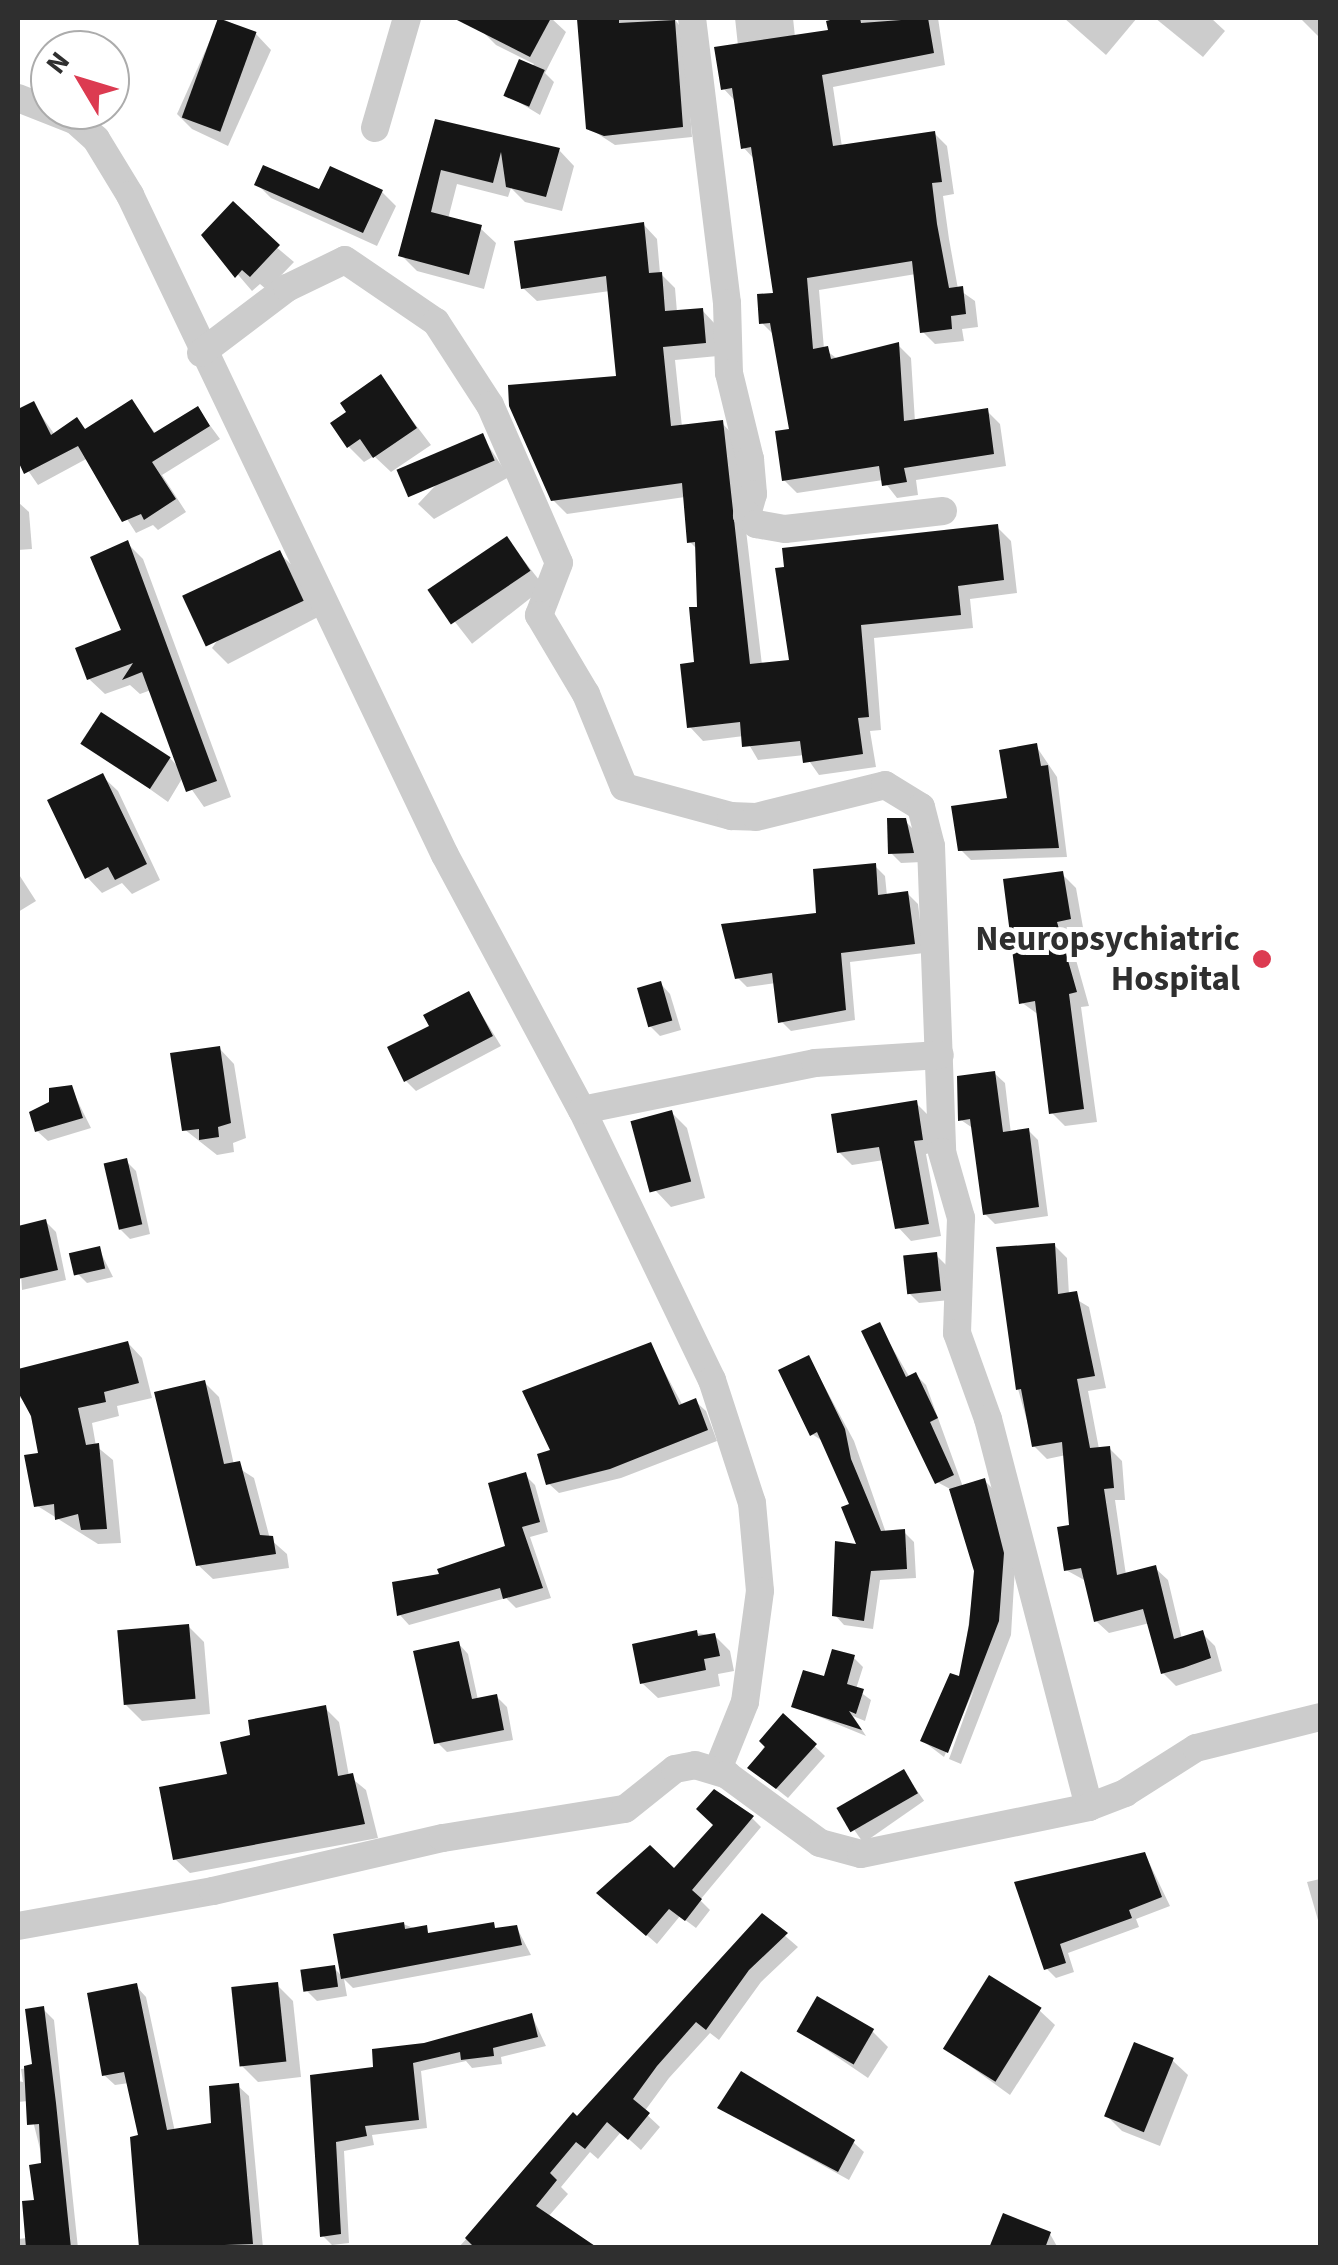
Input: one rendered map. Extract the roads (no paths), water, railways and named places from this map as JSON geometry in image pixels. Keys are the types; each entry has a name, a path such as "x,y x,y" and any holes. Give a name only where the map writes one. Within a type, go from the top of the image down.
{"street":[{"path":"375,128 406,18"},
{"path":"692,18 727,303 729,373 750,459 753,494 747,514 756,524 785,529 944,510"},
{"path":"18,98 76,121 96,139 130,195 201,352 445,855 582,1110 712,1380 752,1503 759,1633 745,1702 718,1769"},
{"path":"201,352 286,288 345,260 436,322 490,405 558,564 539,616 586,694 614,776 624,788 731,816 756,816 884,784 921,807 930,846 942,1152 961,1218 957,1334 988,1419 1090,1807"},
{"path":"582,1110 815,1063 940,1055"},
{"path":"18,1926 212,1891 443,1838 625,1809 675,1769 718,1769 820,1843 849,1854 1090,1807 1124,1794 1196,1748 1320,1717"}],"place":[{"name":"Neuropsychiatric Hospital","path":"1262,959"}]}
